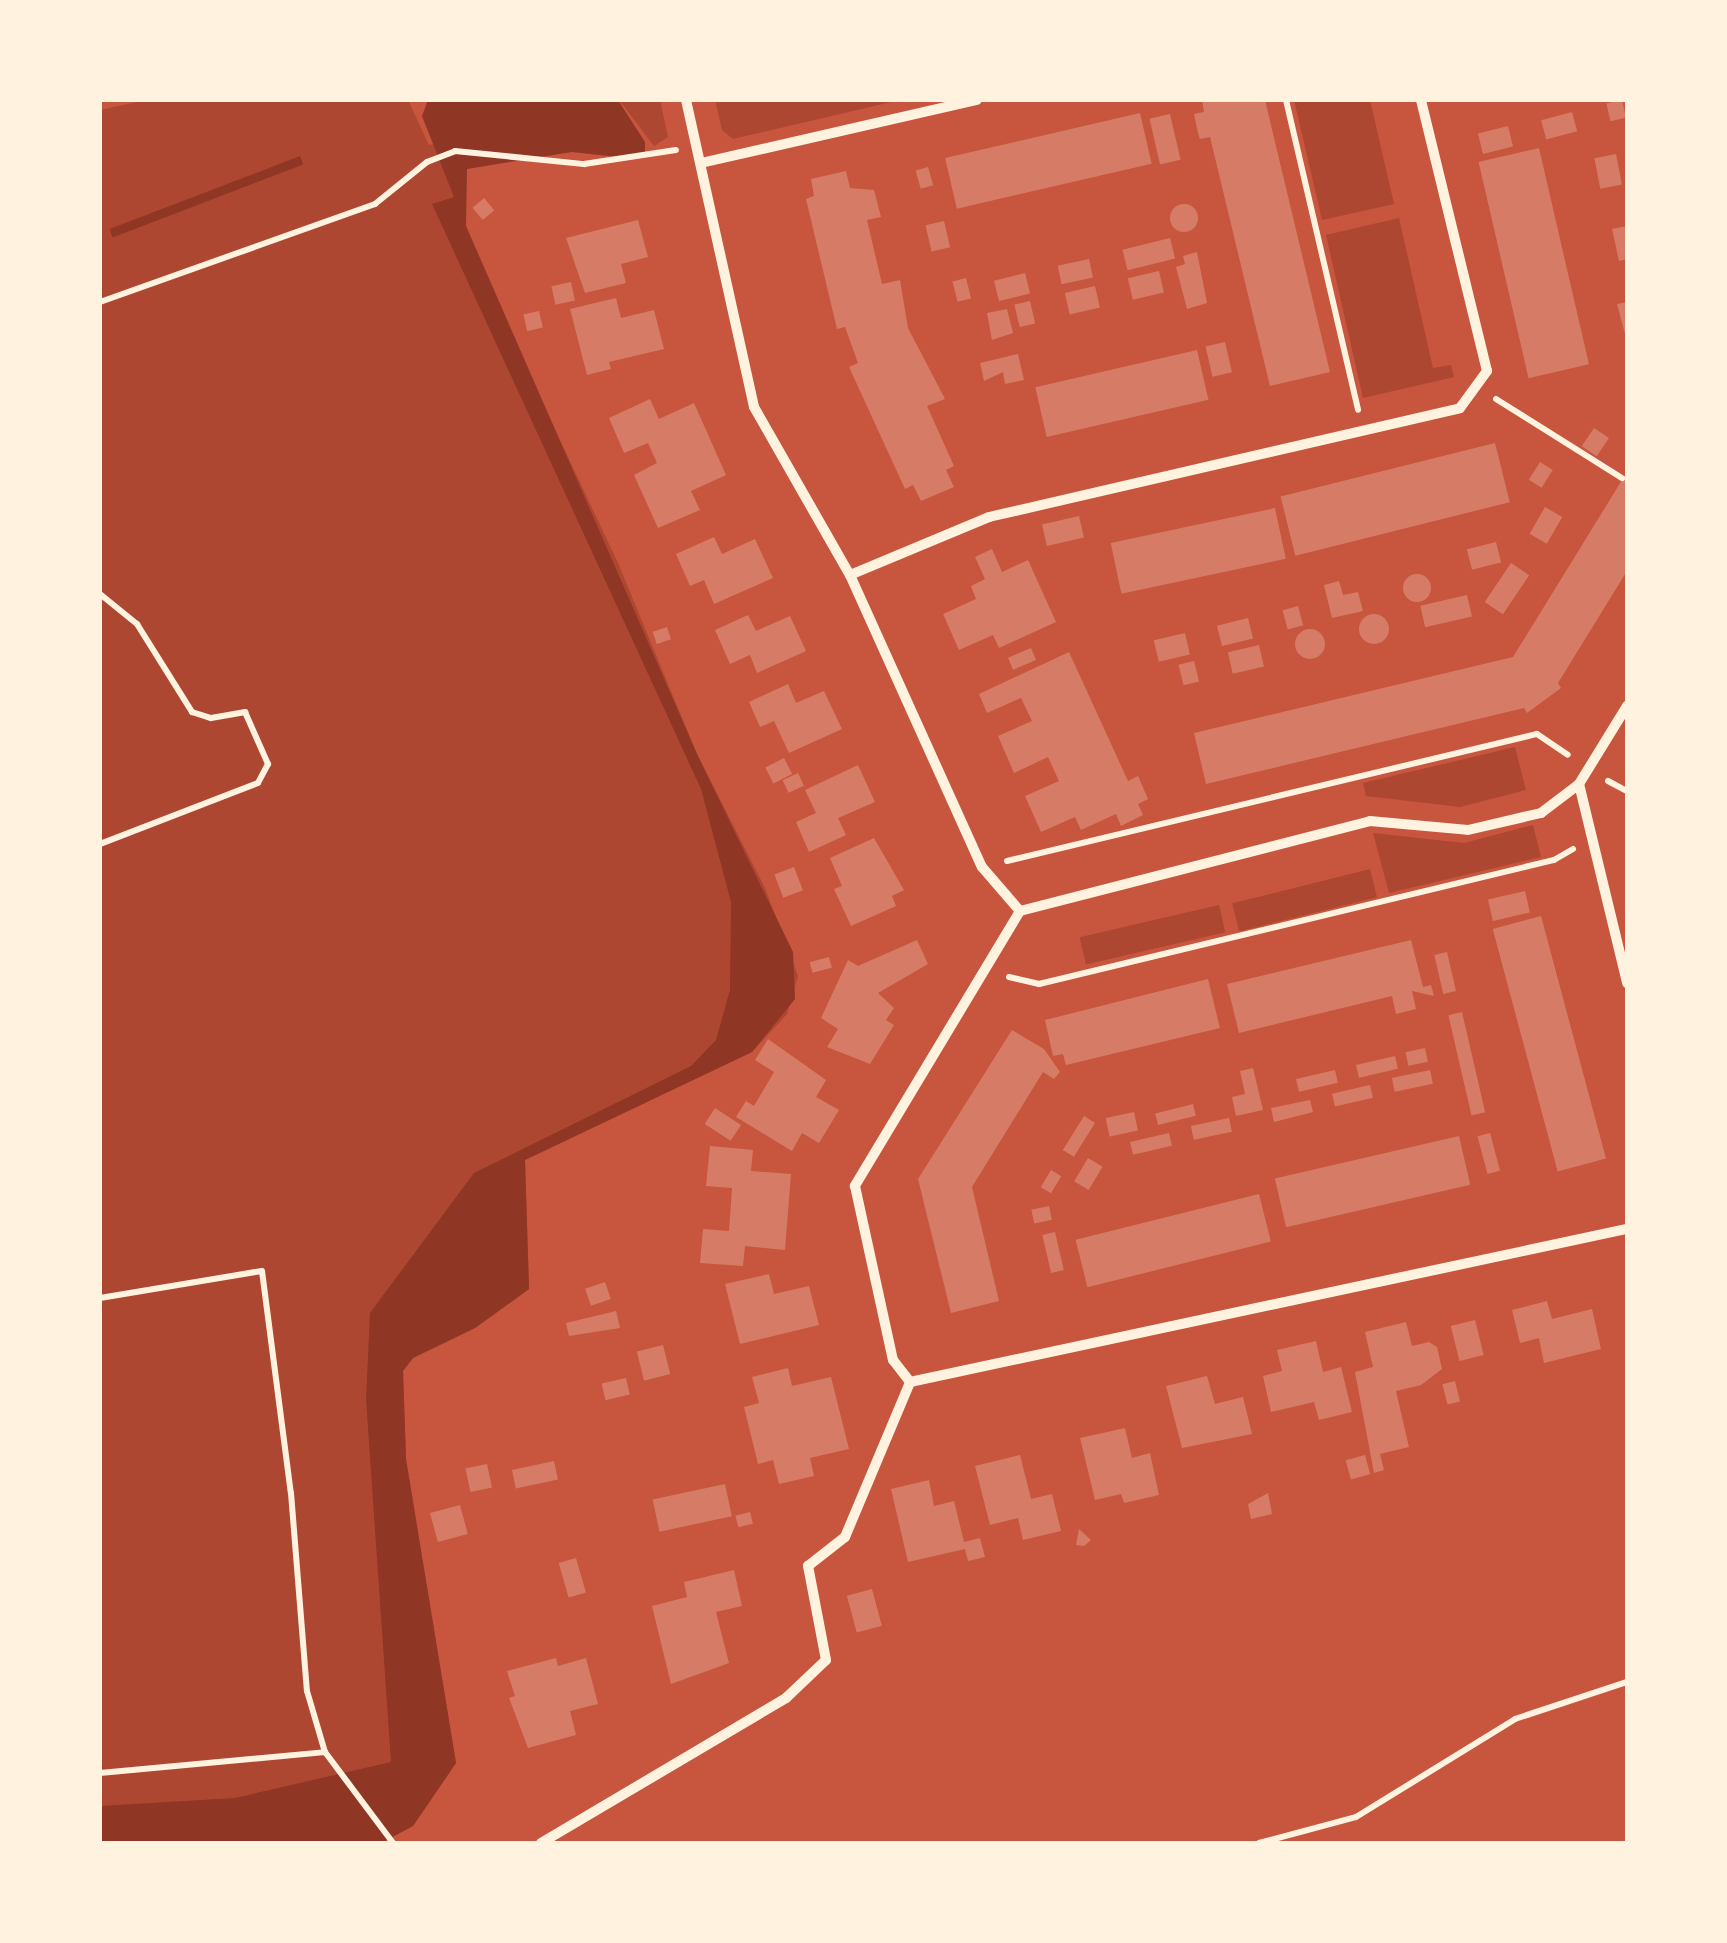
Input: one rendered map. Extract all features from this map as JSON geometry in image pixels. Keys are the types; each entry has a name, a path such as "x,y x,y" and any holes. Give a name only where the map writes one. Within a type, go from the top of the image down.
{"street":[{"path":"686,100 754,408 850,575 982,868 1020,912"},
{"path":"700,163 977,100"},
{"path":"850,575 989,517 1460,408 1487,371 1421,100"},
{"path":"910,1382 893,1360 855,1186 1020,912 1370,821 1468,830 1541,813 1579,784 1627,706"},
{"path":"1579,784 1627,984"},
{"path":"910,1382 1626,1232"},
{"path":"542,1843 786,1698 826,1660 808,1566 845,1537 910,1382"}],"path":[{"path":"1286,100 1363,430"},
{"path":"100,302 375,204 427,162 455,151 584,164 696,144"},
{"path":"1476,386 1622,478"},
{"path":"100,594 137,624 192,712 210,718 245,712 268,764 258,783 100,844"},
{"path":"982,868 1537,734 1627,791"},
{"path":"983,972 1039,984 1554,860 1592,837"},
{"path":"100,1298 262,1271 291,1492 307,1691 325,1752 342,1769 393,1842"},
{"path":"1259,1843 1356,1817 1515,1719 1627,1682"},
{"path":"100,1774 325,1752"}],"shaded area":[{"path":"146,100 408,100 429,145 444,142 464,186 466,226 509,332 618,563 697,754 765,888 798,976 787,1014 752,1052 525,1160 529,1289 475,1328 413,1358 403,1371 406,1459 456,1763 413,1826 381,1843 100,1843 100,110"},
{"path":"428,100 618,100 645,142 645,155 636,159 572,152 467,169 466,226 697,754 793,952 795,999 752,1052 525,1160 529,1289 475,1328 413,1358 403,1371 406,1459 456,1763 413,1826 381,1843 100,1841 100,1806 235,1798 391,1762 366,1399 370,1313 474,1173 691,1066 716,1040 730,990 731,902 701,789 432,204 454,197 422,116"},
{"path":"619,100 660,100 668,137 654,146"},
{"path":"715,100 900,100 733,139 722,130"},
{"path":"1294,100 1370,100 1394,204 1322,220"},
{"path":"300,156 303,164 113,238 110,229"},
{"path":"1399,218 1433,368 1451,365 1454,377 1363,398 1326,235"},
{"path":"1515,747 1526,790 1460,807 1366,796 1363,783"},
{"path":"1533,825 1541,857 1389,893 1373,833 1464,843"},
{"path":"1370,869 1377,897 1239,931 1232,903"},
{"path":"1219,905 1225,932 1086,964 1080,937"}],"building":[{"path":"1202,100 1265,100 1330,372 1270,386 1210,137 1200,139 1198,133 1194,114 1204,112"},
{"path":"1622,100 1626,118 1610,121 1606,104"},
{"path":"1572,112 1577,131 1546,140 1541,120"},
{"path":"1140,113 1152,164 957,209 945,158"},
{"path":"1170,114 1181,160 1160,165 1150,119"},
{"path":"1508,126 1513,146 1483,154 1478,133"},
{"path":"1539,148 1589,364 1529,378 1479,162"},
{"path":"1616,154 1622,184 1600,189 1594,158"},
{"path":"928,167 933,185 921,189 916,171"},
{"path":"846,171 850,188 874,190 881,217 867,220 882,284 900,280 908,328 945,399 927,406 954,466 946,470 954,487 921,501 913,485 905,489 849,367 858,363 845,327 837,329 806,199 814,196 811,179"},
{"path":"484,198 494,210 483,220 473,208"},
{"path":"1184,204 1194,208 1198,218 1194,228 1184,232 1174,228 1170,218 1174,208"},
{"path":"638,220 648,257 621,264 626,283 585,293 566,238"},
{"path":"944,221 950,247 932,252 925,225"},
{"path":"1627,226 1627,259 1619,261 1612,229"},
{"path":"1170,238 1175,258 1128,270 1122,250"},
{"path":"1197,252 1207,303 1187,309 1176,267 1185,264 1183,256"},
{"path":"1089,259 1093,278 1062,284 1058,266"},
{"path":"1159,271 1164,292 1133,300 1128,278"},
{"path":"1025,273 1030,293 999,301 994,281"},
{"path":"966,278 971,298 957,302 952,281"},
{"path":"571,282 575,301 555,305 551,286"},
{"path":"1095,286 1100,307 1070,314 1065,293"},
{"path":"616,298 621,318 654,310 664,349 609,362 611,369 587,375 570,309"},
{"path":"1030,301 1035,323 1020,327 1014,305"},
{"path":"1627,302 1627,338 1626,338 1617,304"},
{"path":"1007,309 1013,333 992,340 987,313"},
{"path":"539,311 543,328 527,331 523,315"},
{"path":"1225,342 1232,372 1212,377 1206,346"},
{"path":"1197,350 1208,400 1047,437 1035,387"},
{"path":"1018,354 1024,380 1005,384 1003,372 984,381 980,363"},
{"path":"650,399 659,419 694,403 726,475 691,491 700,510 658,528 634,475 657,463 648,443 624,453 609,418"},
{"path":"1594,428 1609,438 1597,456 1582,446"},
{"path":"1495,443 1510,502 1295,556 1281,496"},
{"path":"1540,462 1553,470 1542,488 1529,480"},
{"path":"1627,472 1627,571 1558,683 1561,688 1527,713 1524,708 1206,784 1194,733 1513,657"},
{"path":"1545,507 1562,517 1547,544 1530,534"},
{"path":"1275,508 1286,559 1121,594 1111,543"},
{"path":"1079,516 1084,537 1047,546 1042,525"},
{"path":"714,537 722,554 755,539 773,578 714,604 704,580 690,586 676,554"},
{"path":"1496,542 1501,562 1472,570 1467,549"},
{"path":"992,549 1002,572 1028,560 1056,622 999,648 993,635 959,650 943,614 976,599 971,586 985,579 975,557"},
{"path":"1511,563 1529,575 1503,614 1485,602"},
{"path":"1417,574 1427,578 1431,588 1427,598 1417,602 1407,598 1403,588 1407,578"},
{"path":"1339,581 1343,595 1358,592 1363,611 1332,618 1324,585"},
{"path":"1467,595 1472,616 1425,627 1420,606"},
{"path":"1298,606 1303,625 1288,629 1283,610"},
{"path":"1374,614 1385,618 1389,629 1385,640 1374,644 1363,640 1359,629 1363,618"},
{"path":"748,615 756,631 790,616 806,651 757,673 750,655 730,664 715,630"},
{"path":"1248,618 1253,638 1222,646 1217,626"},
{"path":"667,627 671,639 657,644 653,632"},
{"path":"1310,629 1324,638 1325,644 1316,658 1310,659 1296,650 1295,644 1304,630"},
{"path":"1185,633 1190,654 1159,662 1154,640"},
{"path":"1259,645 1264,666 1233,674 1228,652"},
{"path":"1031,648 1036,660 1013,670 1008,658"},
{"path":"1069,652 1128,781 1138,776 1148,799 1138,804 1143,815 1121,826 1116,814 1081,830 1075,817 1041,832 1025,796 1059,781 1048,757 1014,773 998,736 1032,721 1021,698 987,713 979,694"},
{"path":"1194,661 1199,681 1184,685 1178,665"},
{"path":"788,684 796,703 824,691 842,729 789,753 774,721 760,727 749,702"},
{"path":"784,758 792,774 773,784 765,768"},
{"path":"858,765 875,802 838,818 846,835 809,852 796,822 816,813 805,790"},
{"path":"798,773 804,786 789,793 783,780"},
{"path":"874,838 904,890 892,896 896,906 851,926 834,889 842,886 830,858"},
{"path":"794,867 803,890 783,898 774,875"},
{"path":"1525,891 1530,912 1493,921 1488,900"},
{"path":"1541,916 1606,1158 1558,1171 1493,929"},
{"path":"917,940 928,964 878,993 894,1008 886,1020 894,1025 870,1064 827,1047 838,1029 821,1018 848,960 858,966"},
{"path":"1411,940 1423,987 1431,985 1434,996 1412,991 1416,1009 1396,1014 1392,996 1239,1033 1227,984"},
{"path":"1447,952 1456,991 1443,994 1434,955"},
{"path":"829,957 832,968 813,973 810,962"},
{"path":"1208,979 1220,1028 1066,1065 1063,1054 1053,1056 1045,1020"},
{"path":"1462,1012 1485,1112 1472,1116 1448,1015"},
{"path":"1012,1030 1044,1049 1060,1072 1054,1079 1043,1072 972,1187 999,1301 951,1313 918,1179"},
{"path":"768,1039 826,1080 816,1097 839,1110 819,1143 802,1133 792,1151 736,1117 746,1101 754,1106 774,1072 755,1060"},
{"path":"1425,1048 1428,1062 1408,1066 1405,1052"},
{"path":"1395,1056 1398,1069 1359,1078 1356,1065"},
{"path":"1253,1068 1263,1110 1236,1116 1232,1097 1245,1094 1240,1071"},
{"path":"1335,1070 1338,1083 1299,1092 1296,1079"},
{"path":"1430,1070 1433,1084 1395,1092 1392,1078"},
{"path":"1370,1085 1373,1098 1335,1106 1332,1094"},
{"path":"1310,1100 1313,1112 1274,1122 1271,1108"},
{"path":"1193,1104 1196,1116 1158,1125 1155,1113"},
{"path":"715,1108 741,1125 731,1141 705,1124"},
{"path":"1134,1112 1138,1131 1110,1137 1106,1118"},
{"path":"1084,1116 1095,1123 1074,1157 1063,1150"},
{"path":"1229,1118 1232,1132 1194,1140 1191,1126"},
{"path":"1169,1133 1172,1146 1133,1155 1130,1142"},
{"path":"1490,1133 1500,1171 1488,1174 1477,1136"},
{"path":"1459,1136 1470,1185 1286,1227 1275,1179"},
{"path":"710,1146 753,1150 751,1171 791,1174 785,1250 745,1246 743,1266 700,1263 703,1229 729,1231 732,1188 706,1186"},
{"path":"1088,1158 1103,1167 1089,1190 1074,1181"},
{"path":"1051,1170 1061,1176 1051,1193 1041,1187"},
{"path":"1259,1194 1271,1242 1087,1287 1076,1240"},
{"path":"1049,1206 1052,1220 1034,1223 1031,1210"},
{"path":"1055,1232 1064,1270 1051,1273 1042,1235"},
{"path":"769,1274 774,1294 809,1286 819,1325 740,1344 725,1284"},
{"path":"605,1282 611,1299 591,1306 585,1289"},
{"path":"1547,1301 1552,1319 1592,1309 1601,1349 1544,1363 1539,1338 1520,1343 1512,1310"},
{"path":"616,1311 620,1328 569,1336 566,1323"},
{"path":"1475,1320 1484,1355 1459,1361 1451,1326"},
{"path":"1406,1322 1412,1346 1429,1342 1437,1347 1442,1369 1421,1385 1396,1391 1409,1447 1380,1454 1384,1470 1374,1473 1355,1372 1373,1367 1365,1332"},
{"path":"1316,1341 1323,1372 1341,1367 1352,1412 1319,1420 1314,1402 1271,1412 1263,1376 1282,1371 1277,1350"},
{"path":"663,1345 670,1374 644,1381 637,1352"},
{"path":"788,1368 792,1386 831,1377 849,1449 810,1458 814,1476 779,1484 773,1460 758,1464 744,1407 759,1403 752,1377"},
{"path":"1207,1376 1215,1404 1243,1397 1252,1434 1182,1448 1166,1386"},
{"path":"626,1378 630,1395 605,1400 602,1384"},
{"path":"1455,1381 1460,1401 1447,1405 1442,1384"},
{"path":"1125,1428 1132,1458 1150,1453 1159,1495 1124,1503 1121,1494 1095,1500 1080,1438"},
{"path":"1020,1455 1031,1499 1052,1494 1061,1531 1023,1540 1018,1518 990,1525 975,1466"},
{"path":"1365,1455 1370,1474 1351,1479 1346,1460"},
{"path":"554,1461 558,1480 516,1489 512,1470"},
{"path":"487,1464 492,1487 470,1492 465,1469"},
{"path":"929,1480 934,1506 954,1501 964,1542 980,1538 985,1557 968,1561 965,1549 908,1562 891,1489"},
{"path":"725,1484 732,1516 659,1532 653,1499"},
{"path":"1268,1493 1272,1514 1251,1519 1248,1504"},
{"path":"460,1505 468,1534 438,1542 430,1513"},
{"path":"750,1512 753,1524 738,1527 735,1516"},
{"path":"1079,1529 1091,1540 1084,1546 1076,1545"},
{"path":"576,1558 586,1593 569,1598 559,1563"},
{"path":"734,1570 742,1606 716,1612 729,1663 671,1684 652,1606 687,1597 684,1582"},
{"path":"872,1589 882,1626 857,1632 847,1596"},
{"path":"556,1658 558,1666 586,1658 598,1704 570,1711 576,1735 528,1748 509,1698 515,1696 507,1671"}]}
